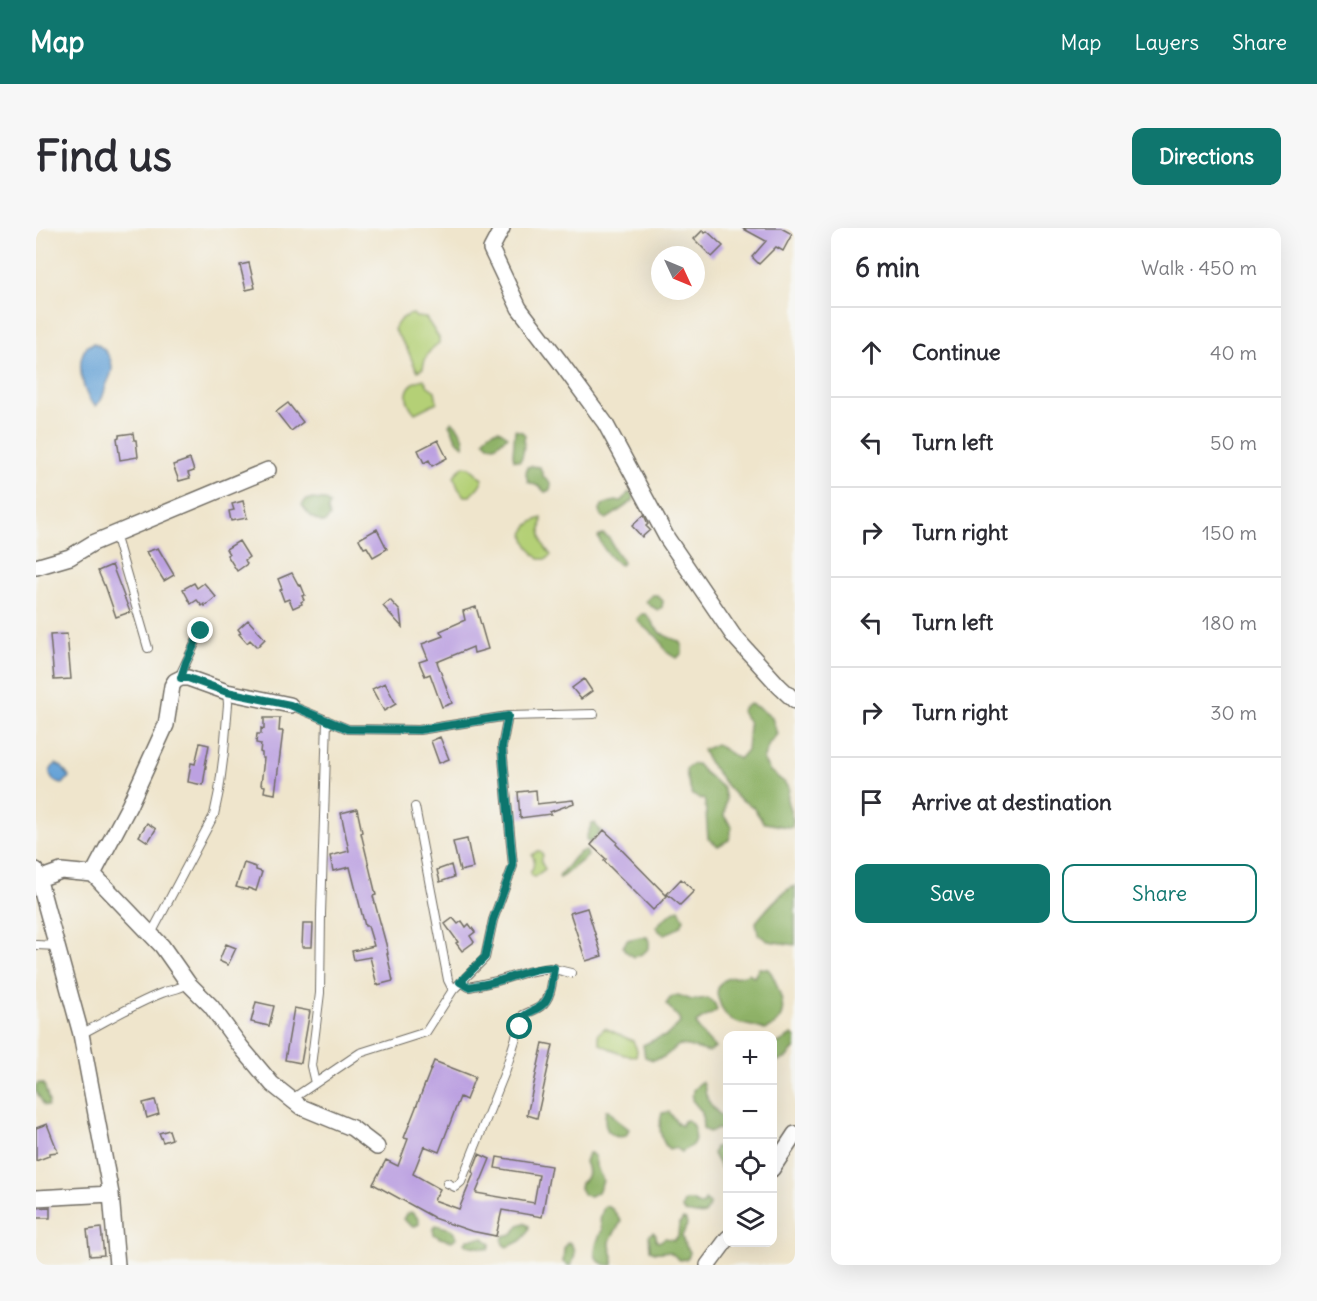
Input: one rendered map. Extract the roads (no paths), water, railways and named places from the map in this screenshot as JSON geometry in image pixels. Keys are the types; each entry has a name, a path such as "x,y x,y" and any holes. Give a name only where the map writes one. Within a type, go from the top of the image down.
{"street":[{"path":"502,228 491,249 519,308 605,423 667,538 733,635 795,701"},
{"path":"36,567 70,557 93,543 268,470"},
{"path":"93,874 129,806 166,725 172,686 175,681 188,678 227,692 290,705"},
{"path":"117,1265 111,1194 81,1034 38,875 62,871 93,874 162,946 188,983 211,1006 272,1084 301,1107 352,1128 377,1147"},
{"path":"777,1161 795,1134"},
{"path":"36,1197 111,1194"},
{"path":"708,1265 723,1245"}],"lane":[{"path":"115,534 148,648"},
{"path":"181,678 201,631"},
{"path":"151,934 213,815 224,752 227,692"},
{"path":"290,705 348,729 419,730 508,716 594,714"},
{"path":"292,1099 360,1053 426,1032 453,990 485,957 493,920 513,866 502,747 508,716"},
{"path":"315,1083 311,1066 320,993 327,720"},
{"path":"415,807 448,980 453,990"},
{"path":"36,945 58,946"},
{"path":"460,982 469,987 550,968 571,974"},
{"path":"447,1183 455,1187 461,1182 524,1016 542,1005 547,999 552,986 554,968"},
{"path":"81,1034 121,1012 164,992 181,988 188,983"}],"water":[{"path":"94,343 107,353 112,368 100,402 95,406 87,395 81,369 83,354 88,346"},
{"path":"56,764 62,767 69,777 63,784 55,782 51,777 51,770"}]}
